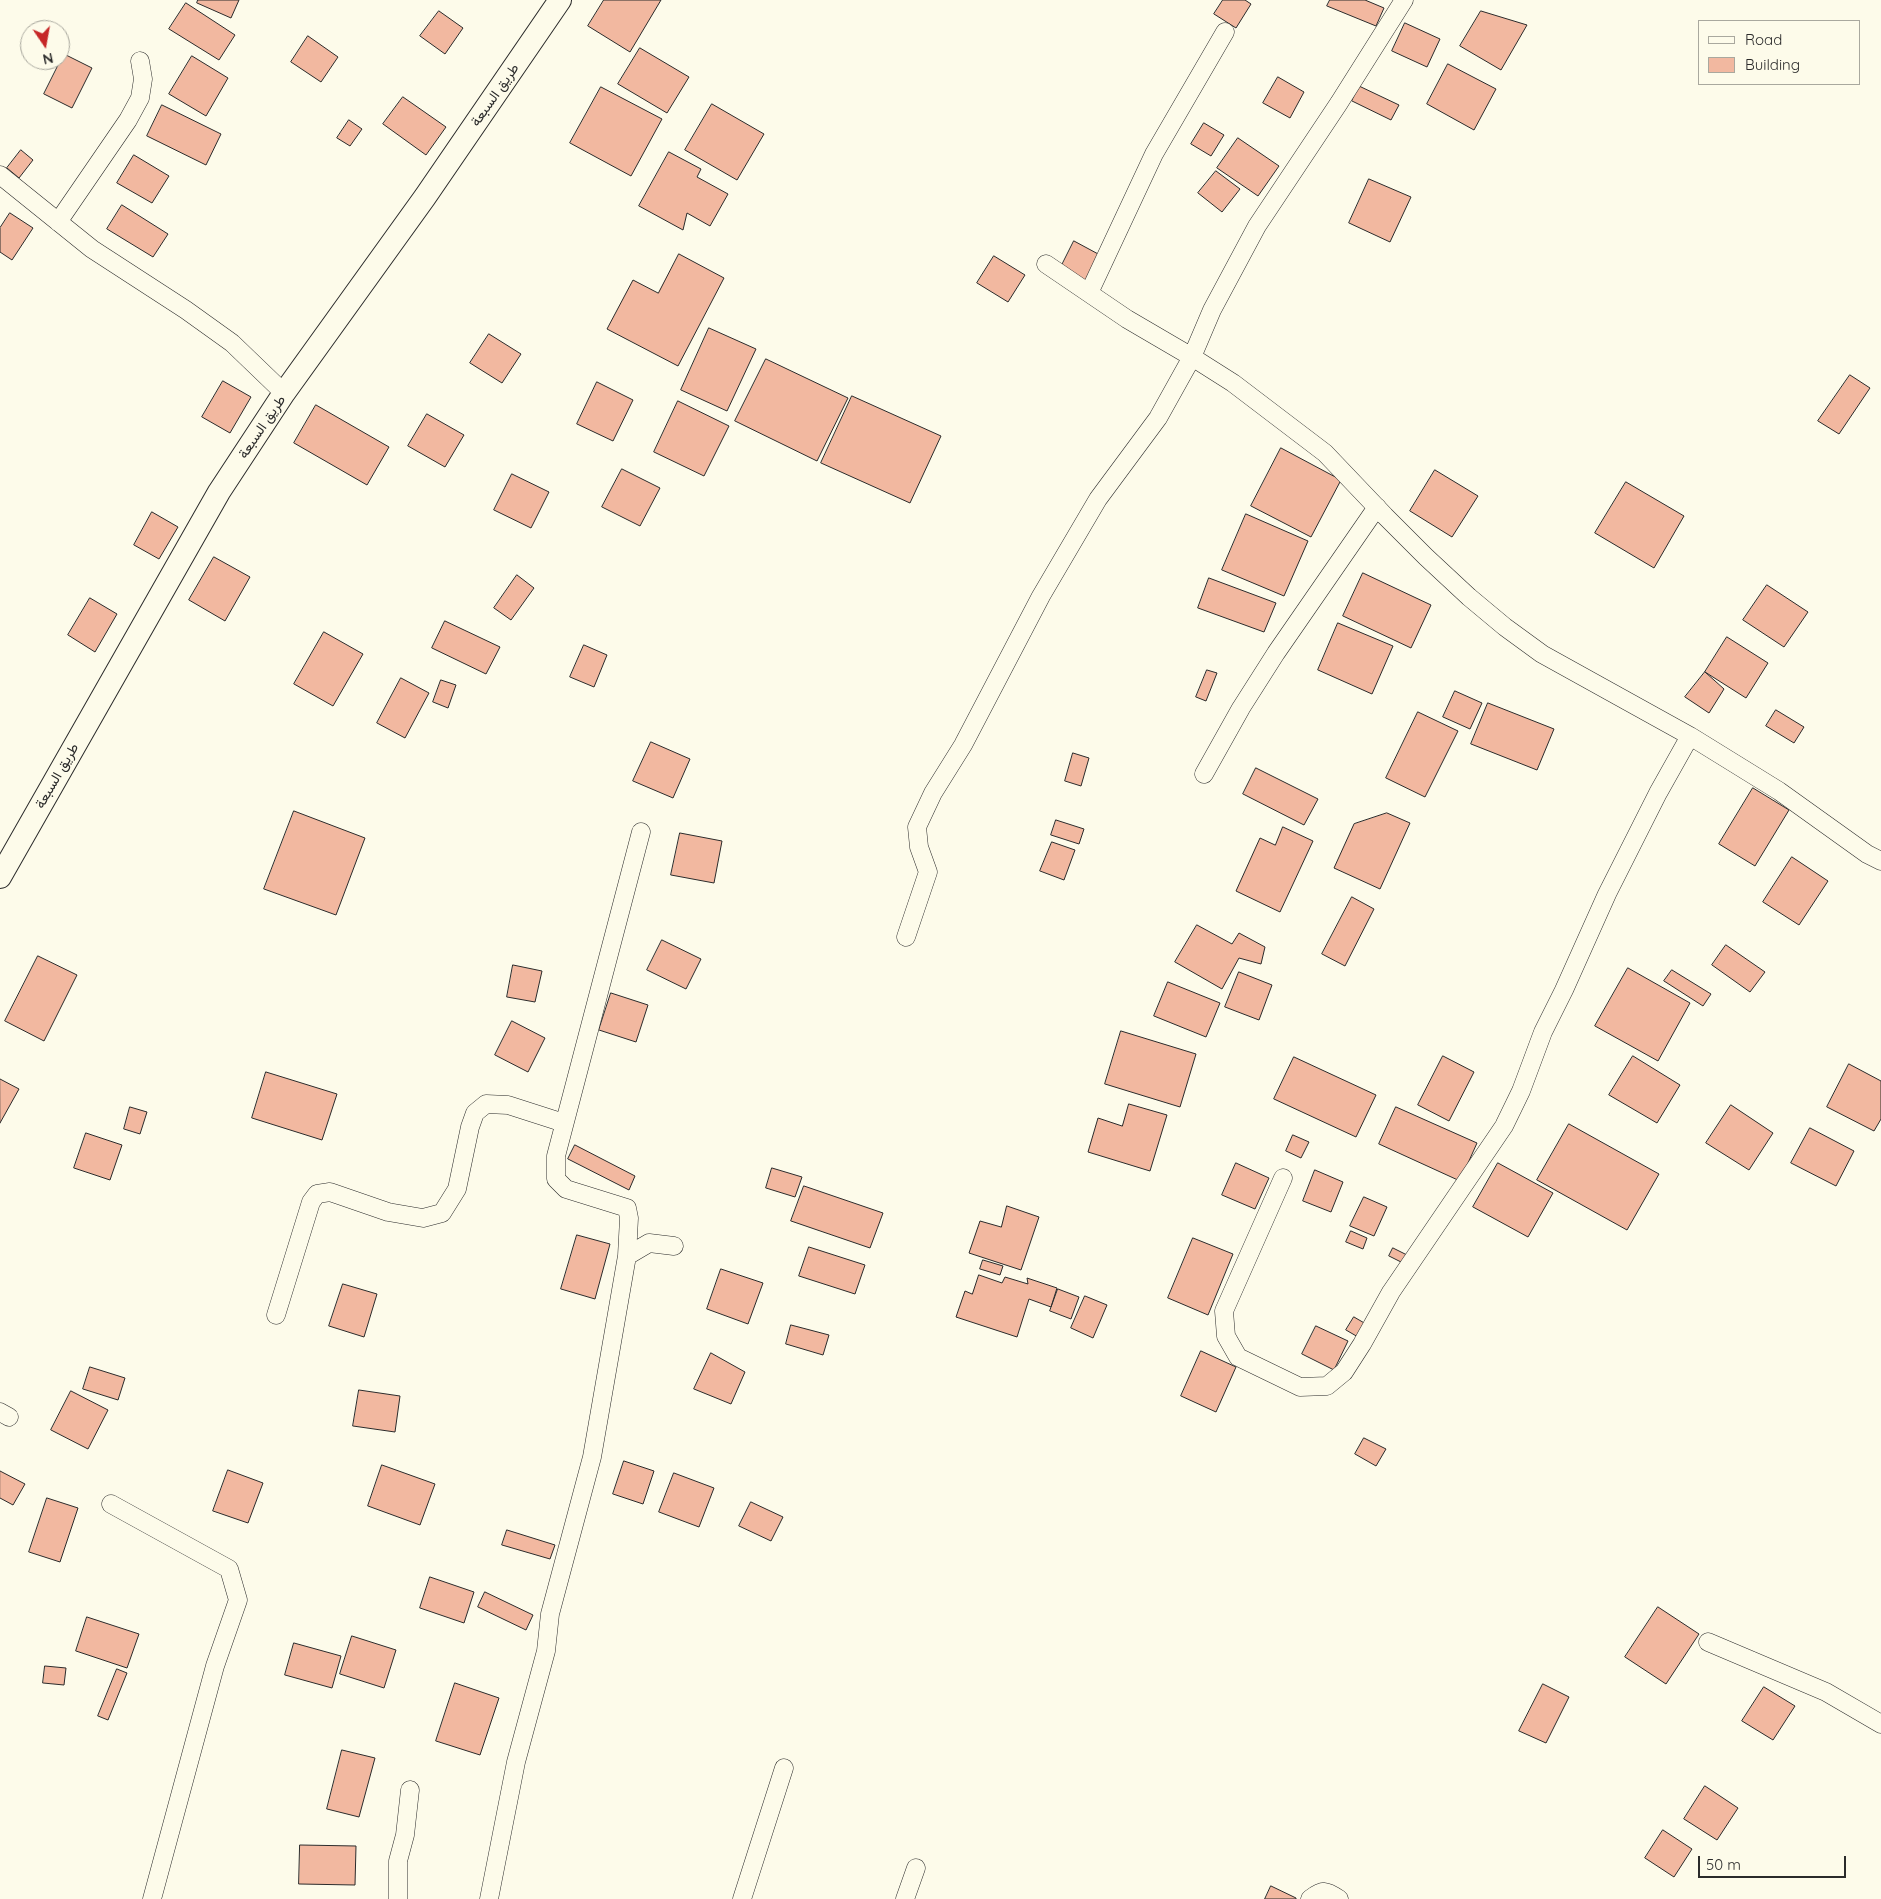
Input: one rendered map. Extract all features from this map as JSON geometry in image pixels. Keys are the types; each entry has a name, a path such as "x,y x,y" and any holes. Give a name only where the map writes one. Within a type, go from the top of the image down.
{"street":[{"path":"906,937 928,872 919,847 917,827 929,802 976,722 1041,596 1098,499 1158,418 1192,356 1212,310 1257,226 1340,103 1404,0"},
{"name":"طريق السبعة","path":"0,877 219,492 284,393 425,197 554,2"},
{"path":"1089,293 1154,154 1224,32"},
{"path":"58,222 128,120 140,98 143,79 140,61"},
{"path":"0,176 92,248 232,343 284,393"},
{"path":"1046,264 1127,319 1192,356 1233,383 1325,452 1440,570 1505,627 1542,654 1690,736 1780,792 1881,862"},
{"path":"1204,774 1241,708 1271,660 1377,507"},
{"path":"1283,1178 1224,1311 1226,1336 1238,1357 1300,1387 1327,1386 1344,1372 1392,1292 1504,1126 1543,1032 1564,990 1606,894 1690,736"},
{"path":"489,1899 516,1762 546,1652 550,1614 592,1457 627,1256 629,1218 627,1208 566,1189 556,1179 556,1156 641,832"},
{"path":"276,1315 311,1202 318,1194 330,1192 388,1212 423,1218 442,1213 457,1189 470,1127 475,1113 486,1104 508,1105 564,1123"},
{"path":"627,1256 649,1243 674,1246"},
{"path":"111,1504 229,1568 238,1600 215,1666 152,1899"},
{"path":"1708,1642 1826,1692 1881,1724"},
{"path":"742,1899 784,1768"},
{"path":"398,1899 398,1861 405,1835 410,1790"},
{"path":"905,1899 916,1868"},
{"path":"1310,1899 1320,1892 1329,1892 1339,1899"}],"building":[{"path":"198,0 239,0 231,18 197,3"},
{"path":"604,0 661,0 630,52 588,26"},
{"path":"1223,0 1245,0 1251,4 1236,28 1214,14"},
{"path":"1330,0 1365,0 1384,8 1376,26 1327,6"},
{"path":"186,3 235,35 219,60 169,29"},
{"path":"439,11 463,28 445,54 420,36"},
{"path":"1481,11 1527,25 1501,70 1460,46"},
{"path":"1405,23 1440,39 1427,67 1392,51"},
{"path":"308,36 338,57 321,82 291,62"},
{"path":"640,48 689,77 667,113 618,84"},
{"path":"192,56 228,78 206,116 169,94"},
{"path":"70,57 92,68 72,108 44,94 56,70 70,70"},
{"path":"1448,64 1496,89 1474,130 1427,104"},
{"path":"1278,77 1304,92 1290,118 1263,103"},
{"path":"1359,86 1399,105 1391,120 1352,101"},
{"path":"601,87 662,119 631,176 570,143"},
{"path":"403,97 446,127 426,155 383,124"},
{"path":"712,104 764,134 737,180 685,150"},
{"path":"162,105 221,134 206,165 147,136"},
{"path":"349,120 362,129 350,146 337,138"},
{"path":"1204,123 1224,135 1211,156 1191,144"},
{"path":"1238,138 1279,166 1258,196 1217,168"},
{"path":"21,150 33,160 19,178 7,168"},
{"path":"669,152 701,169 697,177 728,194 710,226 687,213 683,230 639,206"},
{"path":"134,155 169,176 152,203 117,183"},
{"path":"1216,171 1240,189 1222,212 1198,193"},
{"path":"1369,179 1411,197 1390,242 1349,223"},
{"path":"122,205 168,234 153,257 107,229"},
{"path":"10,213 33,228 12,260 0,252 0,228"},
{"path":"1074,241 1100,255 1087,281 1061,267"},
{"path":"679,254 724,278 678,366 607,329 633,280 658,293"},
{"path":"994,256 1025,275 1008,302 977,283"},
{"path":"709,328 756,349 727,411 681,390"},
{"path":"489,334 521,354 502,383 470,363"},
{"path":"766,359 848,398 817,461 735,421"},
{"path":"1850,375 1870,388 1839,434 1818,421"},
{"path":"223,381 251,397 230,433 202,417"},
{"path":"597,382 633,400 613,441 577,424"},
{"path":"852,396 941,436 910,503 821,463"},
{"path":"678,401 729,426 704,476 654,452"},
{"path":"316,405 389,447 367,485 294,443"},
{"path":"427,414 464,435 445,467 408,446"},
{"path":"1281,448 1341,480 1311,537 1251,506"},
{"path":"622,469 660,488 640,526 602,507"},
{"path":"1435,470 1478,496 1452,537 1410,511"},
{"path":"512,474 549,492 531,528 494,510"},
{"path":"1626,482 1684,516 1654,568 1595,533"},
{"path":"152,512 178,527 159,559 134,545"},
{"path":"1246,514 1308,541 1284,596 1222,570"},
{"path":"214,557 250,577 225,621 189,600"},
{"path":"1363,573 1431,605 1411,648 1343,616"},
{"path":"517,575 534,588 511,620 494,608"},
{"path":"1209,578 1276,603 1264,632 1198,608"},
{"path":"1767,585 1808,612 1784,647 1743,620"},
{"path":"90,598 117,614 95,652 68,635"},
{"path":"445,621 500,647 486,674 432,648"},
{"path":"1338,623 1393,646 1372,694 1318,670"},
{"path":"324,632 363,654 333,706 294,684"},
{"path":"1727,637 1768,663 1746,698 1705,672"},
{"path":"584,645 607,655 594,687 570,677"},
{"path":"1207,670 1217,673 1206,701 1196,697"},
{"path":"1705,672 1724,689 1709,713 1685,697"},
{"path":"401,678 429,693 405,738 377,723"},
{"path":"441,680 456,685 448,708 433,702"},
{"path":"1455,691 1482,703 1470,729 1443,717"},
{"path":"1488,703 1554,729 1537,770 1471,744"},
{"path":"1776,710 1804,727 1794,743 1766,726"},
{"path":"1418,712 1458,731 1425,797 1386,778"},
{"path":"651,742 690,759 673,798 633,781"},
{"path":"1073,753 1089,758 1081,786 1065,781"},
{"path":"1256,768 1318,799 1304,825 1243,794"},
{"path":"1753,788 1789,810 1755,866 1719,844"},
{"path":"294,811 365,838 336,915 264,889"},
{"path":"1387,813 1410,823 1380,889 1334,868 1354,824"},
{"path":"1056,820 1084,829 1079,844 1051,835"},
{"path":"1283,827 1313,841 1280,912 1236,891 1260,838 1275,845"},
{"path":"680,833 722,841 714,883 671,875"},
{"path":"1052,842 1075,850 1064,880 1040,871"},
{"path":"1792,857 1828,881 1799,925 1763,902"},
{"path":"1352,897 1374,909 1345,966 1322,954"},
{"path":"1197,925 1232,944 1239,933 1265,947 1261,964 1239,958 1222,989 1175,962"},
{"path":"662,940 701,959 686,989 647,970"},
{"path":"1726,945 1765,972 1750,992 1712,965"},
{"path":"38,956 77,975 44,1041 5,1021"},
{"path":"513,965 542,971 535,1002 507,997"},
{"path":"1628,968 1690,1003 1658,1061 1595,1026"},
{"path":"1672,970 1711,994 1703,1006 1664,981"},
{"path":"1239,972 1272,985 1259,1020 1225,1007"},
{"path":"1168,982 1220,1003 1206,1037 1154,1016"},
{"path":"611,993 648,1005 636,1042 599,1030"},
{"path":"512,1021 545,1038 528,1072 495,1055"},
{"path":"1121,1031 1196,1054 1180,1107 1105,1084"},
{"path":"1443,1056 1474,1072 1449,1121 1418,1105"},
{"path":"1633,1056 1680,1085 1657,1123 1609,1095"},
{"path":"1294,1057 1376,1095 1356,1137 1274,1099"},
{"path":"1849,1064 1881,1081 1881,1119 1874,1131 1827,1107"},
{"path":"266,1072 337,1094 322,1140 252,1118"},
{"path":"0,1079 19,1089 0,1123"},
{"path":"1129,1104 1167,1115 1150,1171 1088,1152 1098,1118 1122,1126"},
{"path":"1731,1105 1773,1133 1749,1170 1706,1143"},
{"path":"130,1107 147,1112 140,1134 124,1129"},
{"path":"1396,1107 1477,1143 1460,1181 1379,1144"},
{"path":"1569,1124 1659,1174 1627,1230 1537,1180"},
{"path":"1810,1128 1854,1151 1836,1186 1791,1163"},
{"path":"86,1133 122,1145 110,1180 74,1168"},
{"path":"1293,1135 1309,1142 1301,1158 1286,1151"},
{"path":"575,1145 635,1176 629,1190 568,1159"},
{"path":"1236,1163 1269,1178 1255,1209 1222,1195"},
{"path":"1498,1163 1553,1193 1528,1237 1473,1207"},
{"path":"772,1168 802,1177 795,1197 766,1188"},
{"path":"1315,1170 1343,1182 1331,1212 1303,1201"},
{"path":"804,1186 883,1213 870,1248 791,1221"},
{"path":"1364,1197 1387,1207 1374,1236 1350,1226"},
{"path":"1007,1206 1039,1217 1021,1270 969,1253 980,1221 1001,1227"},
{"path":"1351,1231 1367,1238 1363,1249 1346,1242"},
{"path":"577,1235 610,1244 595,1299 561,1289"},
{"path":"1193,1238 1233,1254 1208,1315 1168,1298"},
{"path":"809,1247 865,1265 855,1294 799,1276"},
{"path":"1393,1248 1409,1256 1405,1264 1389,1256"},
{"path":"983,1260 1003,1266 1000,1275 980,1269"},
{"path":"721,1269 763,1283 748,1324 707,1309"},
{"path":"979,1275 1002,1283 1005,1277 1028,1284 1027,1278 1057,1288 1051,1307 1029,1299 1017,1337 956,1317 965,1291 972,1294"},
{"path":"343,1284 377,1294 364,1337 329,1326"},
{"path":"1058,1289 1079,1297 1071,1319 1050,1311"},
{"path":"1085,1296 1107,1305 1093,1338 1071,1328"},
{"path":"1354,1317 1366,1324 1358,1337 1346,1330"},
{"path":"791,1325 829,1335 823,1355 786,1344"},
{"path":"1316,1326 1348,1341 1334,1370 1302,1354"},
{"path":"1201,1351 1236,1367 1216,1412 1181,1396"},
{"path":"711,1353 745,1372 731,1404 694,1389"},
{"path":"90,1367 125,1378 118,1400 83,1389"},
{"path":"359,1390 400,1396 395,1432 353,1426"},
{"path":"71,1391 108,1410 88,1449 51,1430"},
{"path":"1364,1438 1386,1449 1376,1466 1355,1454"},
{"path":"624,1461 654,1471 643,1504 613,1494"},
{"path":"382,1465 435,1484 420,1525 368,1506"},
{"path":"228,1470 263,1483 248,1523 213,1511"},
{"path":"0,1471 25,1484 13,1505 0,1498"},
{"path":"674,1473 714,1488 699,1527 659,1512"},
{"path":"47,1498 78,1508 60,1562 29,1552"},
{"path":"751,1502 783,1517 771,1541 739,1526"},
{"path":"507,1530 555,1545 550,1559 502,1545"},
{"path":"430,1577 474,1592 464,1623 420,1608"},
{"path":"485,1592 533,1615 526,1630 478,1607"},
{"path":"1658,1607 1699,1634 1666,1684 1625,1657"},
{"path":"87,1617 139,1634 127,1668 76,1651"},
{"path":"352,1636 396,1650 384,1688 340,1674"},
{"path":"294,1643 341,1656 332,1688 285,1675"},
{"path":"45,1666 66,1668 64,1685 43,1683"},
{"path":"117,1669 127,1673 108,1720 98,1716"},
{"path":"455,1683 499,1698 480,1755 436,1741"},
{"path":"1543,1684 1569,1697 1546,1743 1519,1731"},
{"path":"1764,1687 1795,1706 1773,1740 1742,1721"},
{"path":"342,1750 375,1758 359,1817 327,1809"},
{"path":"1705,1786 1738,1808 1717,1840 1684,1819"},
{"path":"1663,1830 1692,1849 1674,1877 1645,1858"},
{"path":"300,1845 356,1846 355,1885 299,1884"},
{"path":"1271,1886 1296,1898 1296,1899 1265,1899"}]}
